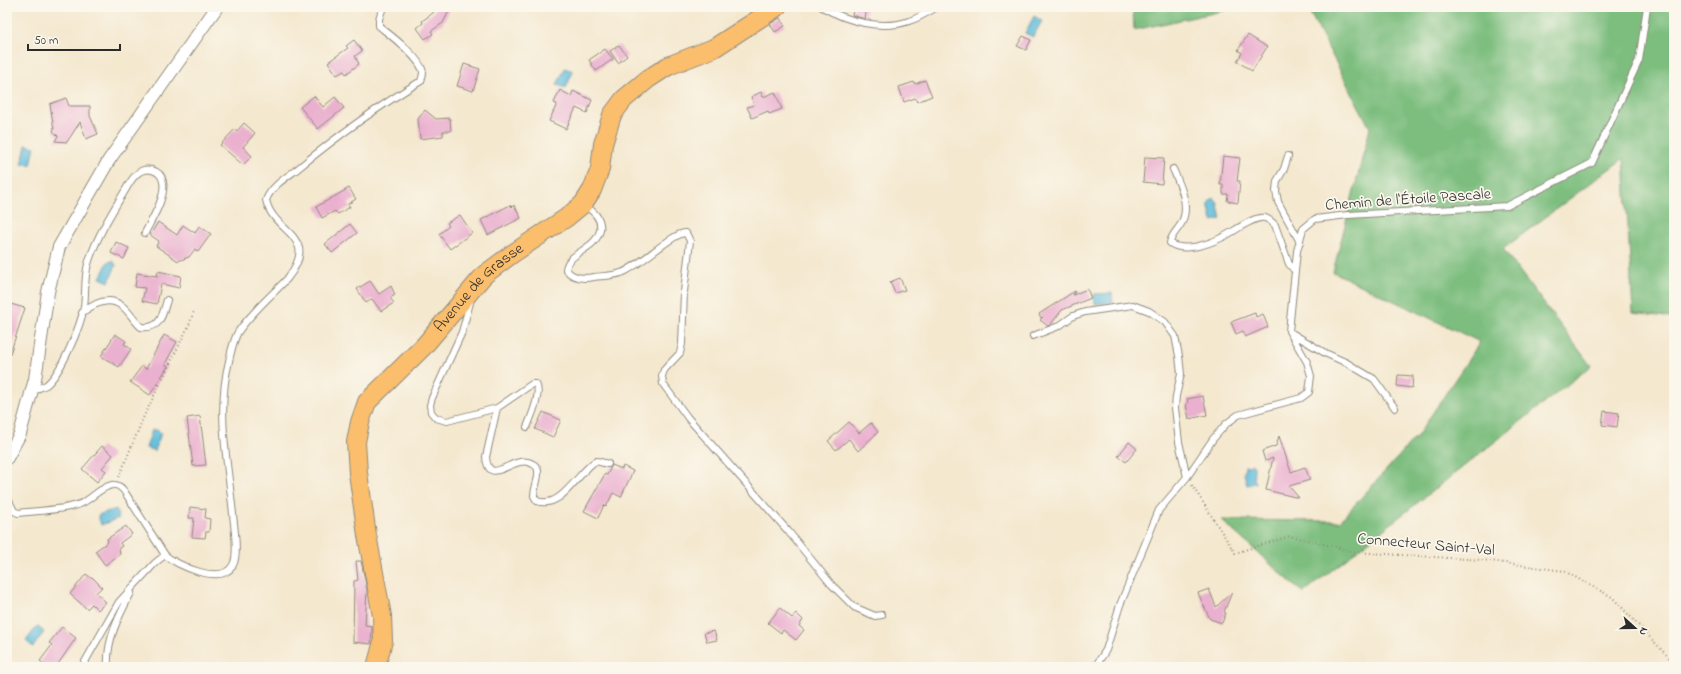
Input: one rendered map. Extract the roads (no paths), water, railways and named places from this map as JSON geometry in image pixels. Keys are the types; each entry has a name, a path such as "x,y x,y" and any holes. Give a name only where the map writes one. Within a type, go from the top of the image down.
{"main road":[{"name":"Avenue de Grasse","path":"376,667 383,641 382,616 367,535 358,473 356,442 360,422 367,402 424,346 484,275 506,258 560,222 583,204 592,190 600,169 602,144 612,115 624,99 648,79 668,66 714,48 778,7"}],"street":[{"path":"7,458 20,434 32,391 48,292 59,247 109,160 217,7"}],"lane":[{"path":"7,497 14,511 18,513 78,505 89,500 104,488 110,485 116,485 122,488 165,554 170,559 188,568 208,574 219,575 230,569 234,564 234,531 222,427 222,404 227,369 232,346 238,333 288,279 293,272 300,255 299,246 295,239 275,218 267,205 266,200 274,188 313,156 350,128 421,81 423,71 419,64 410,53 379,26 379,19 383,7"},
{"path":"822,7 837,15 851,19 871,24 893,25 910,21 937,7"},
{"name":"Chemin de l'Étoile Pascale","path":"1289,331 1297,251 1303,228 1315,219 1348,215 1507,206 1592,163 1639,60 1648,7"},
{"path":"1288,156 1284,169 1277,181 1276,191 1278,202 1300,242"},
{"path":"1173,169 1185,202 1181,223 1171,237 1170,243 1182,248 1200,245 1222,238 1254,220 1263,218 1270,220 1275,225 1289,264 1295,270"},
{"path":"32,391 46,385 57,372 71,345 82,313 87,270 99,239 132,180 138,173 144,170 152,170 161,175 163,189 156,213 145,232"},
{"path":"583,204 598,217 600,230 594,243 571,259 567,264 566,268 574,276 587,278 622,273 640,263 678,235 686,233 689,236 690,241 684,292 682,344 680,353 664,370 662,376 663,384 667,392 688,418 788,531 831,584 854,607 875,616 882,615"},
{"path":"473,288 462,332 432,398 430,405 431,412 436,418 447,421 497,408 532,384 536,384 538,388 538,395 528,427"},
{"path":"82,313 89,307 101,301 113,302 122,306 141,327 148,328 160,321 167,300"},
{"path":"1033,336 1059,326 1073,316 1085,312 1133,305 1149,311 1166,322 1175,336 1179,356 1181,374 1175,408 1179,442 1186,477"},
{"path":"1289,331 1325,353 1347,363 1374,379 1395,408"},
{"path":"1095,667 1106,650 1120,605 1160,510 1213,439 1226,424 1238,415 1301,398 1309,392 1311,376 1307,362 1289,331"},
{"path":"497,408 486,457 486,464 489,469 495,471 500,471 522,460 529,461 536,466 538,471 534,496 537,501 548,502 565,493 590,464 596,461 608,464"},
{"path":"82,667 101,631 119,602 165,554"},
{"path":"108,667 107,654 116,623 136,584"}],"water":[{"path":"1034,16 1042,21 1033,37 1025,33"},
{"path":"565,68 573,71 566,88 557,85"},
{"path":"26,145 35,147 31,165 22,164"},
{"path":"1213,198 1217,201 1221,219 1212,221 1208,203"},
{"path":"113,261 116,265 109,282 100,278 108,262"},
{"path":"1112,293 1113,302 1095,304 1094,294"},
{"path":"152,430 157,430 161,433 155,451 146,448"},
{"path":"1253,464 1256,483 1247,485 1244,473 1245,466"},
{"path":"116,509 119,518 101,525 98,515"},
{"path":"37,626 44,632 33,647 26,641"}]}
